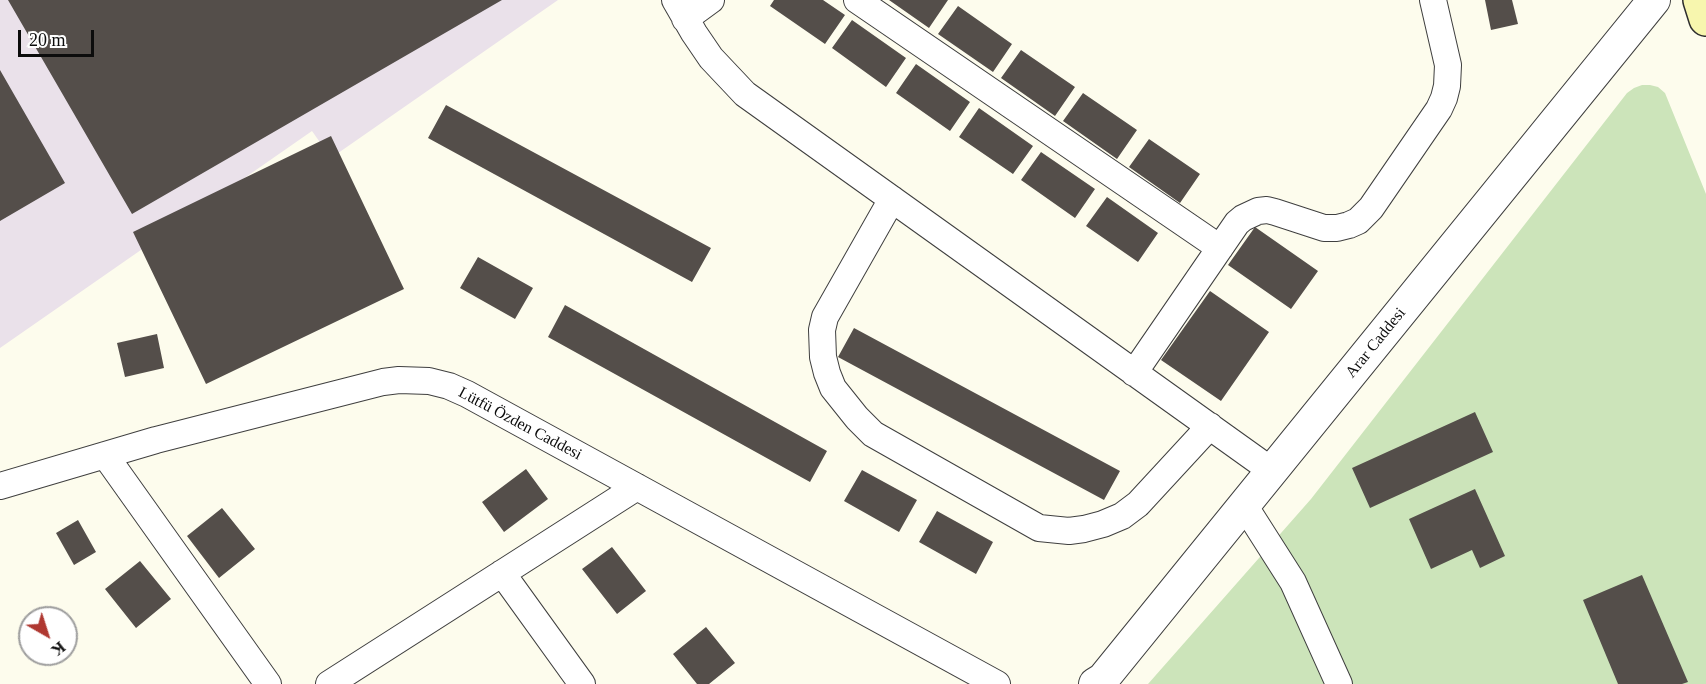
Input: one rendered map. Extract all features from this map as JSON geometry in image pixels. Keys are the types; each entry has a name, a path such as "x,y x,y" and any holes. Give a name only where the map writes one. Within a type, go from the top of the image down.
{"main road":[{"path":"1700,0 1706,19"}],"street":[{"path":"711,0 680,9 711,58 745,94 1272,471"},
{"path":"857,0 1220,248"},
{"path":"1134,373 1237,223 1250,214 1267,210 1324,228 1349,225 1365,215 1439,109 1444,98 1448,65 1433,0"},
{"name":"Arar Caddesi","path":"1101,682 1654,0"},
{"path":"892,199 825,317 822,330 823,357 833,387 857,418 873,434 1039,528 1070,531 1104,524 1122,516 1138,504 1210,426"},
{"name":"Lütfü Özden Caddesi","path":"0,486 156,440 383,382 429,381 467,394 997,684"},
{"path":"105,455 268,684"},
{"path":"329,684 637,487"},
{"path":"1244,505 1293,582 1339,684"},
{"path":"502,573 582,684"}],"shaded area":[{"path":"0,0 558,0 331,158 312,131 0,348"}],"green space":[{"path":"1642,85 1658,87 1665,93 1706,194 1706,684 1148,684 1311,499 1627,93"}],"building":[{"path":"8,0 502,0 132,214"},
{"path":"774,0 823,0 845,15 825,44 770,6"},
{"path":"889,0 948,0 929,28"},
{"path":"1485,0 1512,0 1518,24 1491,30"},
{"path":"958,6 1012,44 993,72 938,34"},
{"path":"852,20 906,58 886,87 832,48"},
{"path":"1021,50 1075,87 1055,116 1001,78"},
{"path":"916,64 970,102 950,131 896,93"},
{"path":"0,70 65,183 0,221"},
{"path":"1083,93 1137,130 1117,159 1063,121"},
{"path":"446,105 711,248 692,282 428,138"},
{"path":"979,108 1033,146 1013,174 959,137"},
{"path":"331,136 404,289 206,384 133,232"},
{"path":"1149,139 1200,174 1180,203 1129,167"},
{"path":"1041,152 1095,189 1075,218 1021,180"},
{"path":"1107,197 1158,233 1138,262 1086,226"},
{"path":"1255,227 1318,271 1291,309 1228,265"},
{"path":"478,257 533,288 515,319 460,288"},
{"path":"1210,291 1269,332 1221,401 1161,360"},
{"path":"565,305 827,451 810,482 548,337"},
{"path":"854,328 1120,471 1104,500 838,357"},
{"path":"157,334 164,368 125,377 117,343"},
{"path":"1475,412 1493,452 1370,508 1352,468"},
{"path":"526,469 548,499 504,532 482,502"},
{"path":"862,470 917,500 899,532 844,501"},
{"path":"1475,489 1505,556 1480,568 1472,550 1431,569 1409,519"},
{"path":"222,508 255,549 219,578 187,536"},
{"path":"937,511 993,542 976,574 919,542"},
{"path":"78,520 96,552 74,565 56,533"},
{"path":"612,547 646,591 617,614 582,569"},
{"path":"140,561 171,599 136,628 105,589"},
{"path":"1642,575 1688,682 1682,684 1618,684 1583,600"},
{"path":"706,627 735,663 709,684 697,684 673,654"}]}
